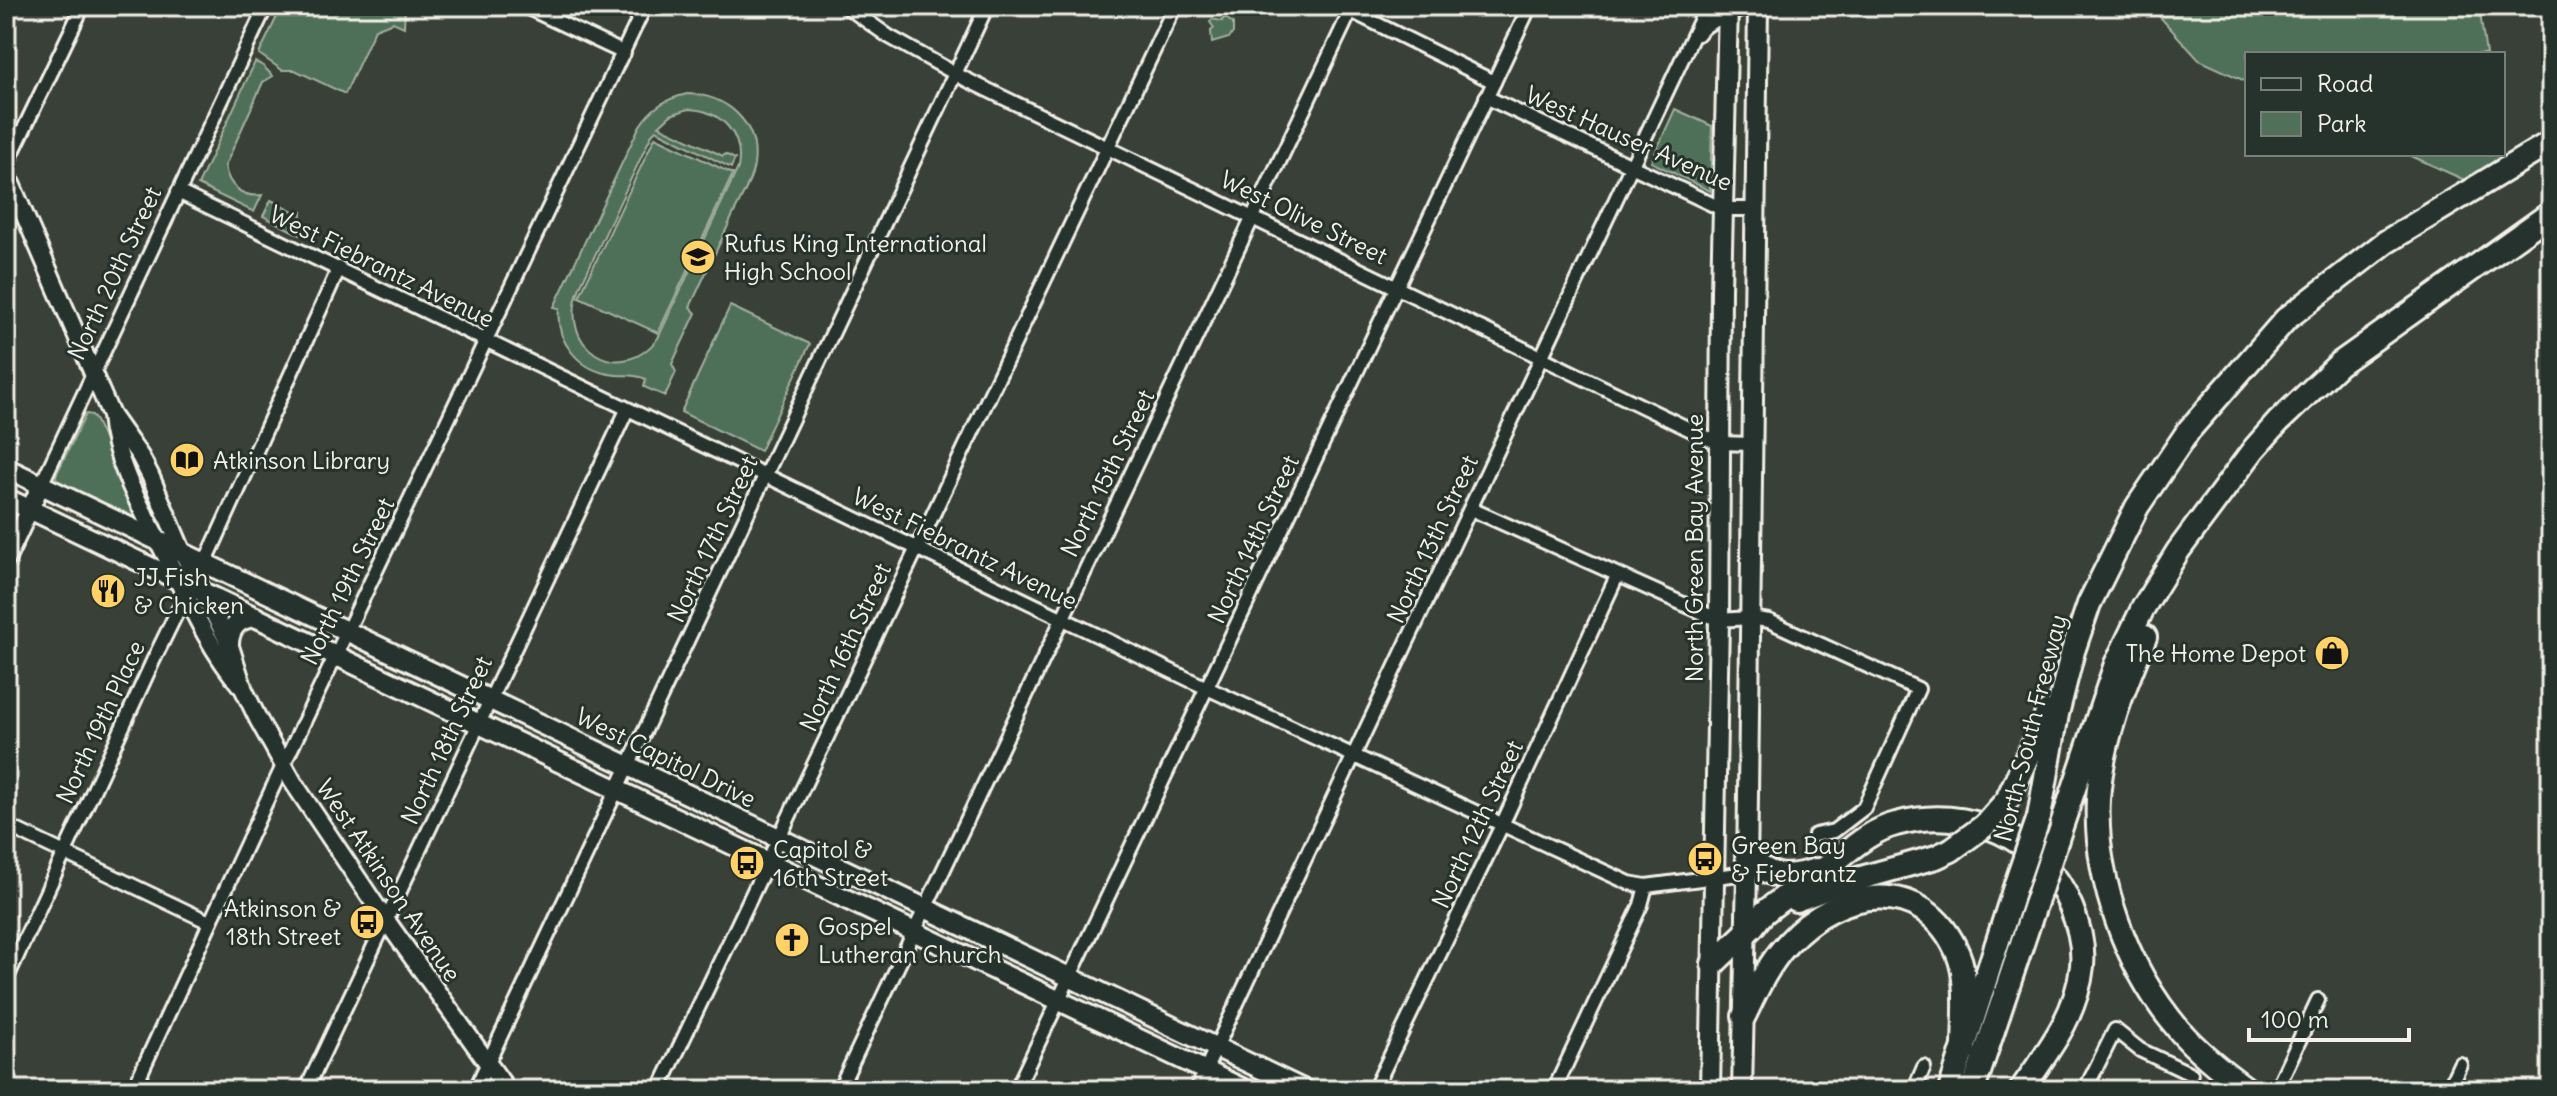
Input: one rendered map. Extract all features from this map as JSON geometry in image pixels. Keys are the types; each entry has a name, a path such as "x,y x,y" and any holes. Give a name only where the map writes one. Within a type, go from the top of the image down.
{"highway":[{"name":"North-South Freeway","path":"1950,1090 2039,817 2057,714 2073,651 2089,604 2137,507 2189,430 2286,319 2386,242 2551,142"},
{"path":"1973,1090 2116,664 2143,608 2178,551 2254,449 2339,364 2551,213"},
{"path":"2214,500 2151,622 2115,712 2098,800 2100,843 2108,889 2125,942 2148,985 2179,1029 2221,1071 2248,1090"},
{"path":"1750,929 1809,893 1936,857 1984,826 2007,800 2039,735 2073,651"},
{"path":"1713,964 1762,915 1874,832 1915,819 1939,818 1997,829 2019,841 2052,872 2066,893 2082,943 2082,966 2072,1011 2062,1031 2021,1090"},
{"path":"1747,864 1775,875 1792,876 1828,866"},
{"path":"1744,1016 1772,963 1785,945 1812,921 1829,910 1851,902 1870,897 1890,897 1915,904 1935,918 1959,956 1963,976 1964,1051"}],"main road":[{"path":"1742,1090 1750,929 1747,864 1758,6"},
{"name":"North Green Bay Avenue","path":"1710,1090 1719,620 1718,443 1728,12"},
{"name":"West Capitol Drive","path":"6,468 1305,1090"},
{"name":"West Capitol Drive","path":"6,498 1246,1090"},
{"path":"229,643 236,624 256,617"}],"street":[{"path":"6,169 83,6"},
{"name":"North 20th Street","path":"6,560 266,6"},
{"path":"524,6 624,53"},
{"name":"North 19th Street","path":"133,1090 283,764 645,6"},
{"name":"West Olive Street","path":"846,6 888,36 955,74 1718,443 1752,444"},
{"name":"North 17th Street","path":"475,1090 987,6"},
{"name":"North 16th Street","path":"659,1090 1175,6"},
{"name":"North 14th Street","path":"1016,1090 1530,6"},
{"name":"North 13th Street","path":"1196,1090 1707,6"},
{"path":"1691,43 1704,26 1728,12 1748,6"},
{"name":"West Hauser Avenue","path":"1352,9 1494,82"},
{"name":"North 15th Street","path":"839,1090 1352,9"},
{"name":"West Hauser Avenue","path":"1486,97 1722,209 1756,209"},
{"name":"West Atkinson Avenue","path":"6,169 111,415 140,456 183,553 192,588 222,662 244,690"},
{"name":"West Fiebrantz Avenue","path":"178,192 1207,688 1629,883 1646,886 1713,877 1747,864"},
{"name":"North 19th Place","path":"6,980 163,639 205,562 339,268"},
{"name":"North 18th Street","path":"306,1090 627,410"},
{"name":"West Atkinson Avenue","path":"111,415 117,451 158,541 229,643 244,690 283,764 385,920 507,1090"},
{"path":"1471,509 1719,620 1750,618 1769,621 1918,689 1864,808 1834,831 1815,835"},
{"name":"North 12th Street","path":"1374,1090 1502,825 1617,576"},
{"path":"6,825 209,922"},
{"path":"1554,1090 1641,905 1646,886"},
{"path":"2276,1090 2318,1000"},
{"path":"2085,1090 2115,1030 2140,1050 2191,1074"},
{"path":"2448,1090 2460,1064"},
{"path":"1914,1090 1924,1067"}],"green space":[{"path":"282,6 405,6 404,27 393,22 375,29 345,94 295,70 282,70 259,54"},
{"path":"2150,6 2479,6 2486,52 2245,52 2245,81 2199,60"},
{"path":"1224,17 1233,23 1233,33 1229,38 1212,43 1211,31 1214,28 1210,22 1212,19 1222,21"},
{"path":"255,62 273,76 263,82 225,166 229,179 237,189 248,195 262,195 254,212 198,185"},
{"path":"701,95 715,99 737,114 752,136 754,165 748,185 690,307 696,313 672,364 676,372 665,396 644,387 646,379 598,371 579,359 565,342 559,309 554,307 639,127 654,110 679,96","holes":["688,109 700,110 720,119 734,135 738,145 738,168 658,338 643,353 626,360 610,360 595,354 584,343 576,327 575,308 580,287 656,130 731,168 735,159 659,126 671,115"]},
{"path":"1675,109 1712,126 1710,191 1651,162"},
{"path":"655,137 733,174 658,333 579,297"},
{"path":"2411,156 2501,156 2469,182"},
{"path":"271,200 302,212 300,235 263,216"},
{"path":"730,306 810,344 760,451 681,412"},
{"path":"86,414 92,415 96,421 139,520 57,481 56,475"}],"place":[{"name":"Rufus King International High School","path":"698,257"},
{"name":"Atkinson Library","path":"187,460"},
{"name":"JJ Fish & Chicken","path":"108,591"},
{"name":"The Home Depot","path":"2332,653"},
{"name":"Green Bay & Fiebrantz","path":"1705,859"},
{"name":"Capitol & 16th Street","path":"747,863"},
{"name":"Atkinson & 18th Street","path":"367,922"},
{"name":"Gospel Lutheran Church","path":"792,940"}]}
